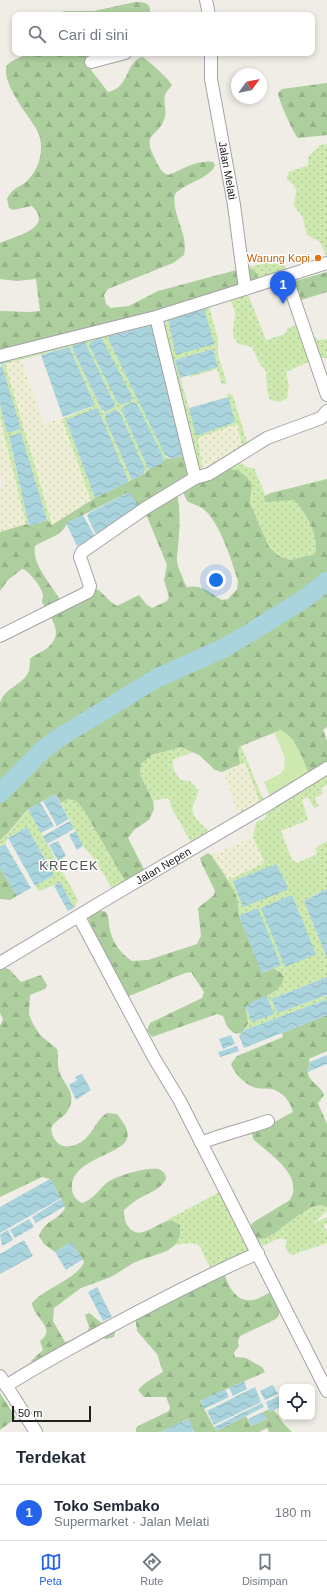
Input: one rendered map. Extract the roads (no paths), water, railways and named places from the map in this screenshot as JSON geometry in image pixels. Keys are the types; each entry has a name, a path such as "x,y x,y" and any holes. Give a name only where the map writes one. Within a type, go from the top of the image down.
{"street":[{"path":"206,0 208,12"},
{"path":"91,62 114,56"},
{"name":"Jalan Melati","path":"211,56 211,79 234,205 245,289"},
{"path":"0,356 156,317 327,263"},
{"path":"286,276 327,395"},
{"path":"156,317 195,478"},
{"path":"0,636 88,592 90,586 80,557 82,552 144,509 195,478 209,474 267,438 321,418 327,412"},
{"name":"Jalan Nepen","path":"0,963 327,768"},
{"path":"79,917 201,1143 327,1391"},
{"path":"201,1143 220,1135 239,1132 268,1121"},
{"path":"36,1432 3,1381 30,1370 220,1270 258,1253"}],"water":[{"path":"204,308 214,344 176,355 168,319"},
{"path":"153,325 184,456 171,459 165,455 108,339 109,336"},
{"path":"101,337 133,398 131,401 121,405 117,402 89,345 91,342"},
{"path":"85,342 115,405 113,408 105,412 102,410 72,348 75,344"},
{"path":"69,347 95,405 63,417 41,355"},
{"path":"213,349 218,367 180,378 175,360"},
{"path":"2,366 21,429 7,433 0,404 0,367"},
{"path":"228,397 235,422 196,436 189,408"},
{"path":"133,402 136,403 140,410 164,459 162,463 151,469 148,468 122,411 123,407"},
{"path":"96,408 98,409 128,482 95,498 66,420"},
{"path":"116,410 120,413 145,469 144,474 132,480 105,419 106,414"},
{"path":"21,433 47,520 29,526 9,436"},
{"path":"127,493 130,493 138,506 100,533 95,533 87,516 89,513"},
{"path":"83,515 95,537 77,546 66,523"},
{"path":"55,794 69,819 57,826 43,801"},
{"path":"40,802 54,826 41,833 28,809"},
{"path":"70,821 74,829 47,844 43,836"},
{"path":"27,827 54,875 35,886 8,838"},
{"path":"76,831 83,846 77,850 69,835"},
{"path":"58,841 66,856 58,861 49,845"},
{"path":"5,844 31,888 17,896 0,868 0,847"},
{"path":"276,864 288,887 287,890 243,907 233,881"},
{"path":"60,882 74,908 68,911 54,886"},
{"path":"327,889 327,958 304,901"},
{"path":"292,895 316,954 285,967 261,908"},
{"path":"258,908 281,965 262,973 239,916"},
{"path":"327,977 327,995 278,1013 271,999"},
{"path":"267,996 274,1014 252,1022 246,1007 255,1000"},
{"path":"327,999 327,1015 244,1048 239,1036 245,1030"},
{"path":"231,1035 235,1044 223,1049 219,1039"},
{"path":"237,1046 239,1051 220,1057 218,1052"},
{"path":"327,1055 327,1064 308,1072 310,1062"},
{"path":"82,1074 91,1090 76,1100 69,1085 77,1080 75,1077"},
{"path":"50,1179 61,1198 0,1233 0,1207"},
{"path":"61,1199 65,1206 36,1223 32,1217"},
{"path":"29,1219 34,1227 15,1238 10,1230"},
{"path":"8,1230 13,1240 2,1246 0,1235"},
{"path":"24,1240 33,1256 0,1274 0,1254"},
{"path":"71,1242 83,1259 66,1270 55,1252"},
{"path":"97,1287 112,1317 103,1321 88,1292"},
{"path":"244,1381 247,1389 233,1396 229,1388"},
{"path":"273,1385 278,1394 265,1400 260,1391"},
{"path":"255,1387 261,1402 214,1425 207,1411"},
{"path":"225,1389 229,1397 204,1409 200,1401"},
{"path":"279,1396 279,1408 270,1412 266,1402"},
{"path":"262,1403 264,1407 216,1431 214,1427"},
{"path":"263,1412 267,1419 251,1426 248,1419"},
{"path":"188,1419 194,1431 160,1432"}],"waterway":[{"path":"0,363 8,360"},
{"path":"0,793 43,750 57,739 157,678 222,649 243,637 307,597 327,581"}],"place":[{"name":"Warung Kopi","path":"318,258"},
{"name":"Toko Sembako","path":"283,304"}],"district":[{"name":"KRECEK","path":"69,865"}]}
